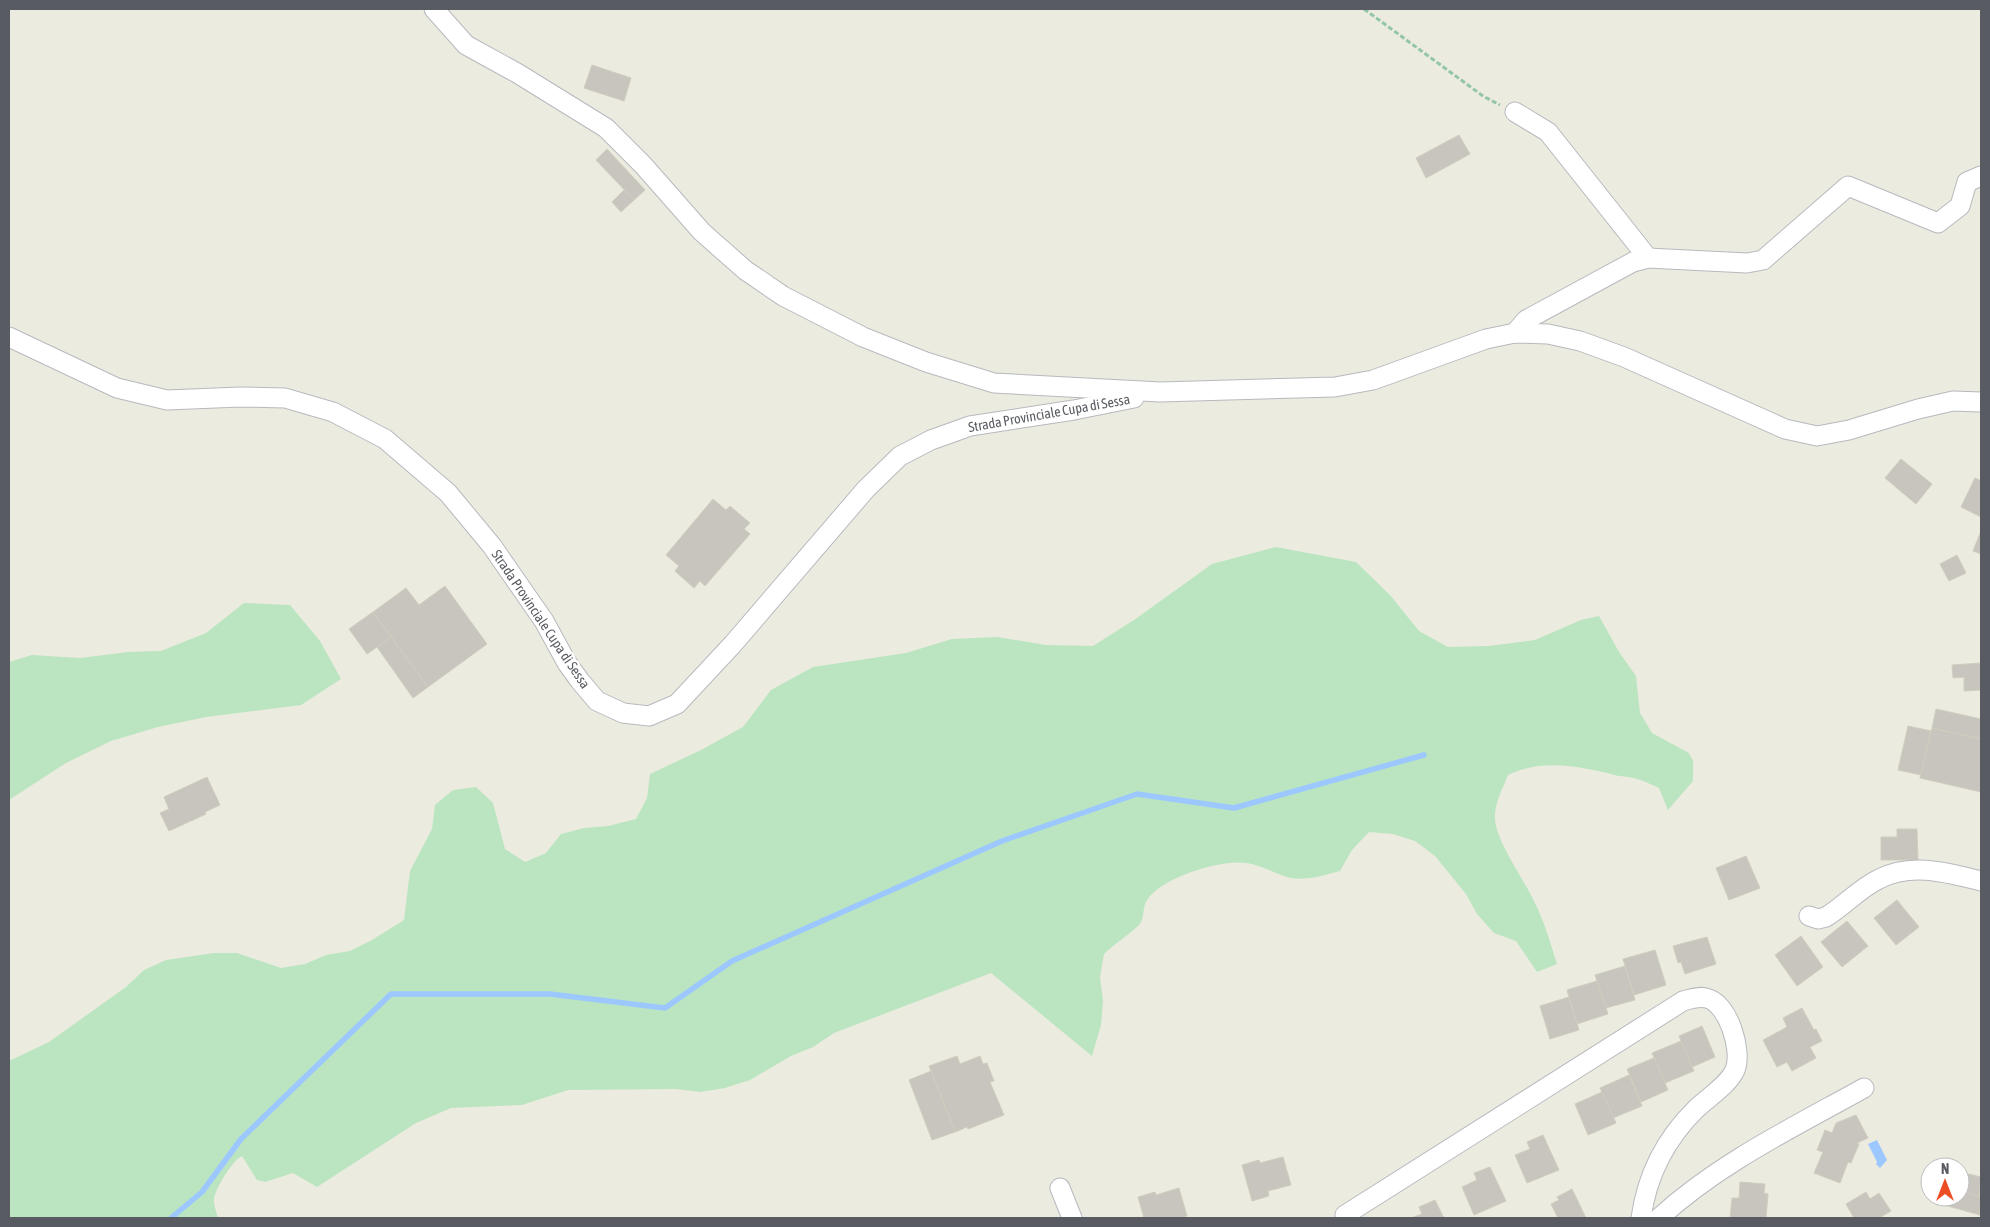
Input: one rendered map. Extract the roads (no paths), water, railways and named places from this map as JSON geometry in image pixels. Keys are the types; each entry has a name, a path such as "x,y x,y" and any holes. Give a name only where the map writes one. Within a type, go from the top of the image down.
{"street":[{"path":"434,9 466,45 517,73 606,128 643,165 702,232 745,270 783,296 863,337 926,362 994,383 1160,392 1335,387 1373,380 1486,339 1514,333 1548,334 1580,341 1624,357 1785,429 1817,436 1849,430 1953,400 1981,402"},
{"path":"1514,112 1548,132 1648,258"},
{"path":"1514,333 1526,320 1633,262 1648,258 1746,263 1763,260 1848,186 1938,223 1960,206 1967,182 1981,176"},
{"name":"Strada Provinciale Cupa di Sessa","path":"9,338 117,388 167,400 240,397 285,398 333,412 386,439 448,493 492,546 544,621 567,663 580,682 598,701 623,713 649,716 677,704 733,644 866,489 900,456 930,440 970,426 1074,410 1160,392"},
{"path":"1809,916 1818,919 1826,917 1879,879 1899,871 1935,870 1981,881"},
{"path":"1345,1215 1683,1001 1706,998 1714,1001 1722,1009 1735,1038 1737,1063 1731,1077 1684,1121 1669,1141 1650,1178 1642,1218"},
{"path":"1659,1218 1716,1174 1776,1137 1864,1088"},
{"path":"1060,1188 1072,1218"}],"water":[{"path":"1877,1140 1887,1160 1880,1168 1876,1164 1877,1162 1868,1144"}],"waterway":[{"path":"171,1218 202,1192 241,1139 391,994 550,994 665,1008 732,961 1002,841 1137,794 1234,808 1424,755"}]}
